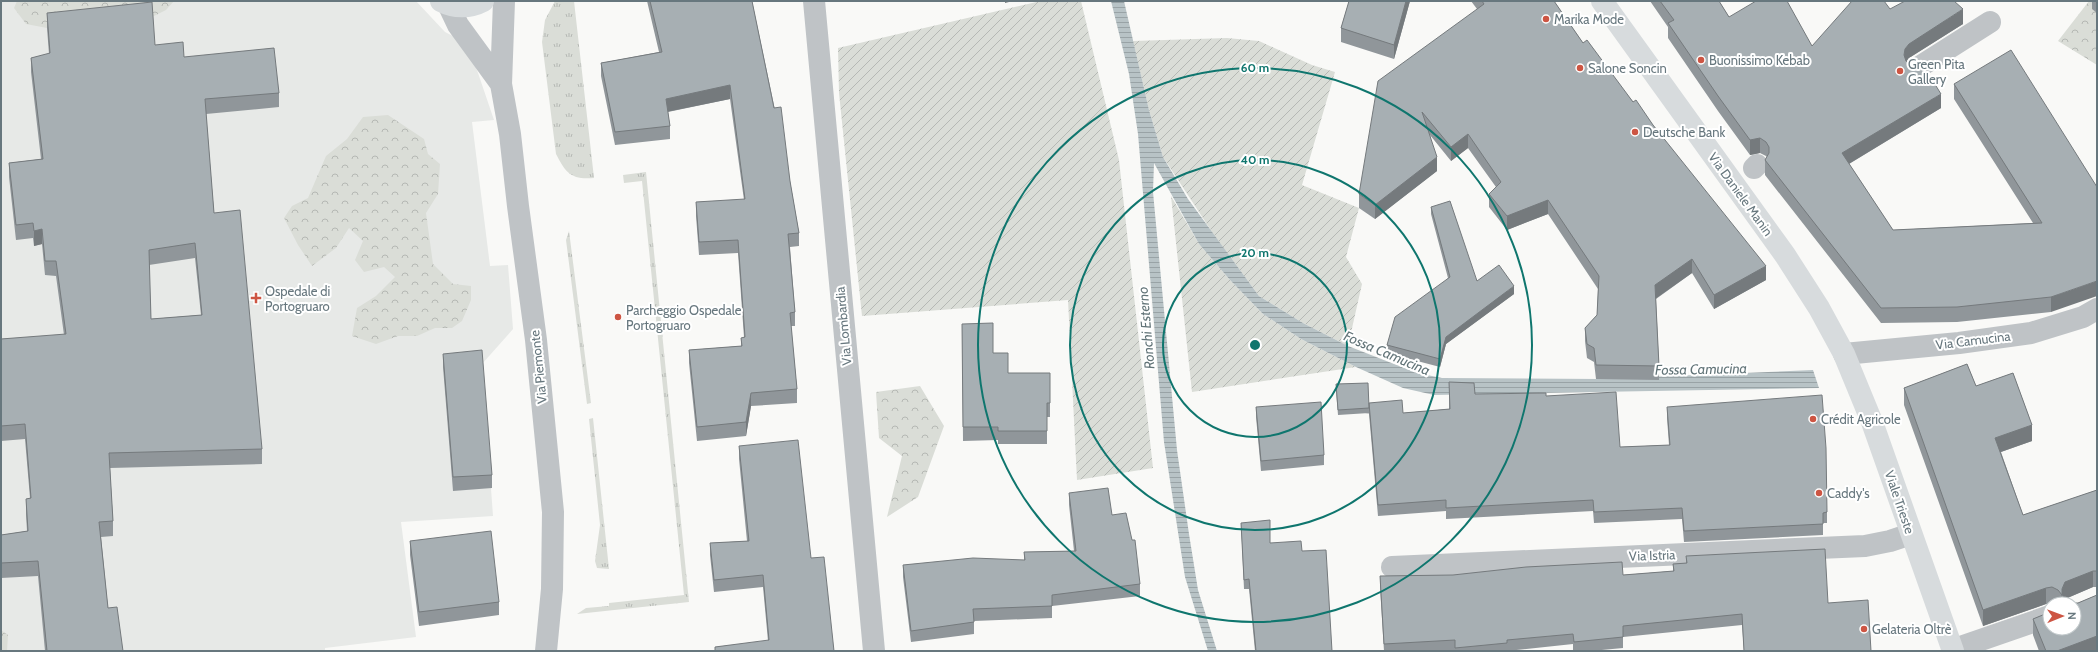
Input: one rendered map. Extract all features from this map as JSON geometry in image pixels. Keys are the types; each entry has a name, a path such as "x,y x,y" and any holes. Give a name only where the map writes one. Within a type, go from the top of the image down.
{"main road":[{"path":"445,3 464,6 483,1"},
{"name":"Via Daniele Manin","path":"1602,1 1785,256 1819,308 1844,354"},
{"name":"Viale Trieste","path":"1844,354 1872,422 1953,651"}],"street":[{"name":"Via Piemonte","path":"504,1 501,84 510,134 536,340 550,475 554,546 546,651"},
{"name":"Via Lombardia","path":"814,1 874,651"},
{"name":"Via Piemonte","path":"445,3 458,25 501,84"},
{"path":"1916,69 1990,22"},
{"name":"Via Camucina","path":"1844,354 1952,344 2031,333 2083,317 2097,309"},
{"name":"Via Istria","path":"1392,567 1865,546 1890,542 1911,534"},
{"path":"1953,651 2042,619"}],"shaded area":[{"name":"Ospedale di Portogruaro","path":"1,1 416,1 445,32 464,44 477,70 494,120 472,122 490,266 508,265 513,329 482,364 493,516 401,522 416,637 325,648 325,651 1,651"},
{"path":"1111,1 1124,1 1149,110 1163,157 1188,199 1259,296 1303,323 1348,346 1417,373 1442,378 1601,379 1813,370 1819,388 1434,395 1403,388 1356,367 1301,339 1263,314 1230,280 1199,244 1154,163 1153,192 1177,450 1198,590 1217,651 1208,651 1185,577 1164,442 1138,134 1129,74"}],"green space":[{"path":"17,1 174,1 166,10 152,17 47,28 26,24 14,8"},
{"path":"555,1 574,1 594,178 580,178 570,174 556,154 542,42 545,20"},
{"path":"1041,1 1081,1 1119,160 1153,468 1077,480 1068,300 862,316 839,93 838,48"},
{"path":"2089,1 2097,1 2097,65 2058,41"},
{"path":"1227,38 1259,41 1312,65 1335,72 1302,185 1359,208 1346,257 1362,284 1348,346 1303,323 1259,296 1214,235 1163,157 1149,110 1133,41"},
{"path":"388,115 424,139 428,154 440,164 438,194 426,213 433,264 453,284 471,286 471,300 462,321 452,328 435,328 417,336 398,336 376,344 352,336 357,308 376,296 395,277 384,267 364,272 355,260 363,241 349,228 336,248 312,266 298,245 284,218 292,206 308,198 326,156 347,139 363,117"},
{"path":"646,172 689,602 577,614 586,608 609,606 609,603 684,595 642,181 624,183 623,175"},
{"path":"1171,196 1199,244 1230,280 1263,314 1301,339 1356,367 1192,392"},
{"path":"569,231 591,403 587,404 566,240"},
{"path":"920,386 944,426 918,497 887,517 902,456 879,438 876,392"},
{"path":"593,418 609,569 597,568 595,561 600,525 589,419"},
{"path":"1,630 8,635 7,651 1,651"}],"building":[{"path":"650,1 752,1 774,108 781,107 790,181 799,233 788,234 795,312 790,313 797,389 751,393 746,422 697,427 689,350 742,346 741,338 745,337 738,240 699,242 696,202 745,199 730,85 666,99 670,126 615,132 601,63 662,52"},
{"path":"1349,1 1406,1 1394,45 1341,28"},
{"path":"1482,1 1554,1 1583,43 1587,40 1633,102 1636,100 1653,125 1766,266 1714,295 1692,259 1655,285 1659,366 1596,365 1594,348 1587,344 1585,328 1597,315 1599,276 1548,200 1507,216 1489,194 1501,182 1468,134 1451,147 1422,112 1437,157 1375,205 1359,194 1378,81 1484,4"},
{"path":"1660,1 1719,1 1729,17 1756,1 1787,1 1812,46 1852,1 1884,1 1890,9 1905,1 1954,1 1963,9 1909,44 1905,49 1904,55 1906,61 1910,65 1916,67 1923,65 1941,94 1842,153 1893,230 2042,223 1954,84 2011,50 2097,187 2097,281 2051,297 1957,307 1881,308 1765,160 1769,153 1769,147 1766,142 1760,138 1750,140 1718,96 1668,23 1674,20"},
{"path":"152,2 155,45 183,42 184,57 274,48 279,93 205,99 214,213 240,210 262,449 109,453 113,521 99,522 108,608 117,607 123,651 47,651 38,561 1,563 1,535 28,531 26,499 31,498 25,424 1,426 1,339 66,334 56,261 45,261 42,229 34,231 33,223 16,225 9,163 43,159 31,58 50,53 47,13","holes":["195,243 202,315 151,319 149,250"]},
{"path":"1450,201 1477,281 1499,265 1514,286 1446,337 1440,359 1387,345 1395,317 1450,277 1431,207"},
{"path":"993,323 993,353 1008,353 1008,373 1050,373 1050,403 1047,403 1047,431 998,431 998,427 963,427 962,324"},
{"path":"482,350 492,475 453,477 443,354"},
{"path":"1967,364 1976,386 2013,373 2032,425 1995,438 2023,515 2097,490 2097,571 2093,571 2065,582 2062,589 2063,596 2058,590 2052,587 2046,588 1983,610 1904,388"},
{"path":"1449,382 1474,383 1475,394 1546,393 1546,396 1616,392 1620,447 1670,445 1667,407 1822,395 1826,448 1827,512 1823,513 1823,524 1684,531 1682,508 1594,512 1593,500 1446,508 1446,500 1378,505 1369,403 1402,400 1403,413 1450,409"},
{"path":"1368,383 1369,408 1338,410 1336,384"},
{"path":"1321,402 1324,455 1261,461 1256,407"},
{"path":"798,440 811,558 824,557 834,651 715,651 715,647 769,640 763,575 714,580 710,543 749,541 739,446"},
{"path":"1108,488 1112,515 1126,513 1132,540 1135,540 1140,584 1052,595 1052,606 973,609 974,622 911,631 903,565 973,558 1025,560 1024,552 1076,551 1069,493"},
{"path":"1270,520 1270,543 1301,541 1302,551 1326,550 1332,651 1256,651 1249,579 1244,580 1241,523"},
{"path":"491,531 499,602 419,612 410,541"},
{"path":"1825,549 1828,603 1868,600 1871,651 1744,651 1742,614 1623,626 1623,637 1574,642 1573,634 1507,640 1507,643 1455,648 1455,640 1384,644 1380,576 1453,575 1526,567 1622,562 1623,575 1674,571 1673,564 1687,563 1686,556"},
{"path":"2097,595 2097,636 2057,651 2046,651 2033,619 2042,615 2042,636 2082,636 2082,601"}],"place":[{"name":"Marika Mode","path":"1546,19"},
{"name":"Buonissimo Kebab","path":"1701,60"},
{"name":"Salone Soncin","path":"1580,68"},
{"name":"Green Pita Gallery","path":"1900,71"},
{"name":"Deutsche Bank","path":"1635,132"},
{"name":"Ospedale di Portogruaro","path":"256,298"},
{"name":"Parcheggio Ospedale Portogruaro","path":"618,317"},
{"name":"Crédit Agricole","path":"1813,419"},
{"name":"Caddy's","path":"1819,493"},
{"name":"Gelateria Oltrè","path":"1864,629"}],"water label":[{"name":"Ronchi Esterno","path":"1146,328"},
{"name":"Fossa Camucina","path":"1387,353"},
{"name":"Fossa Camucina","path":"1701,369"}]}
